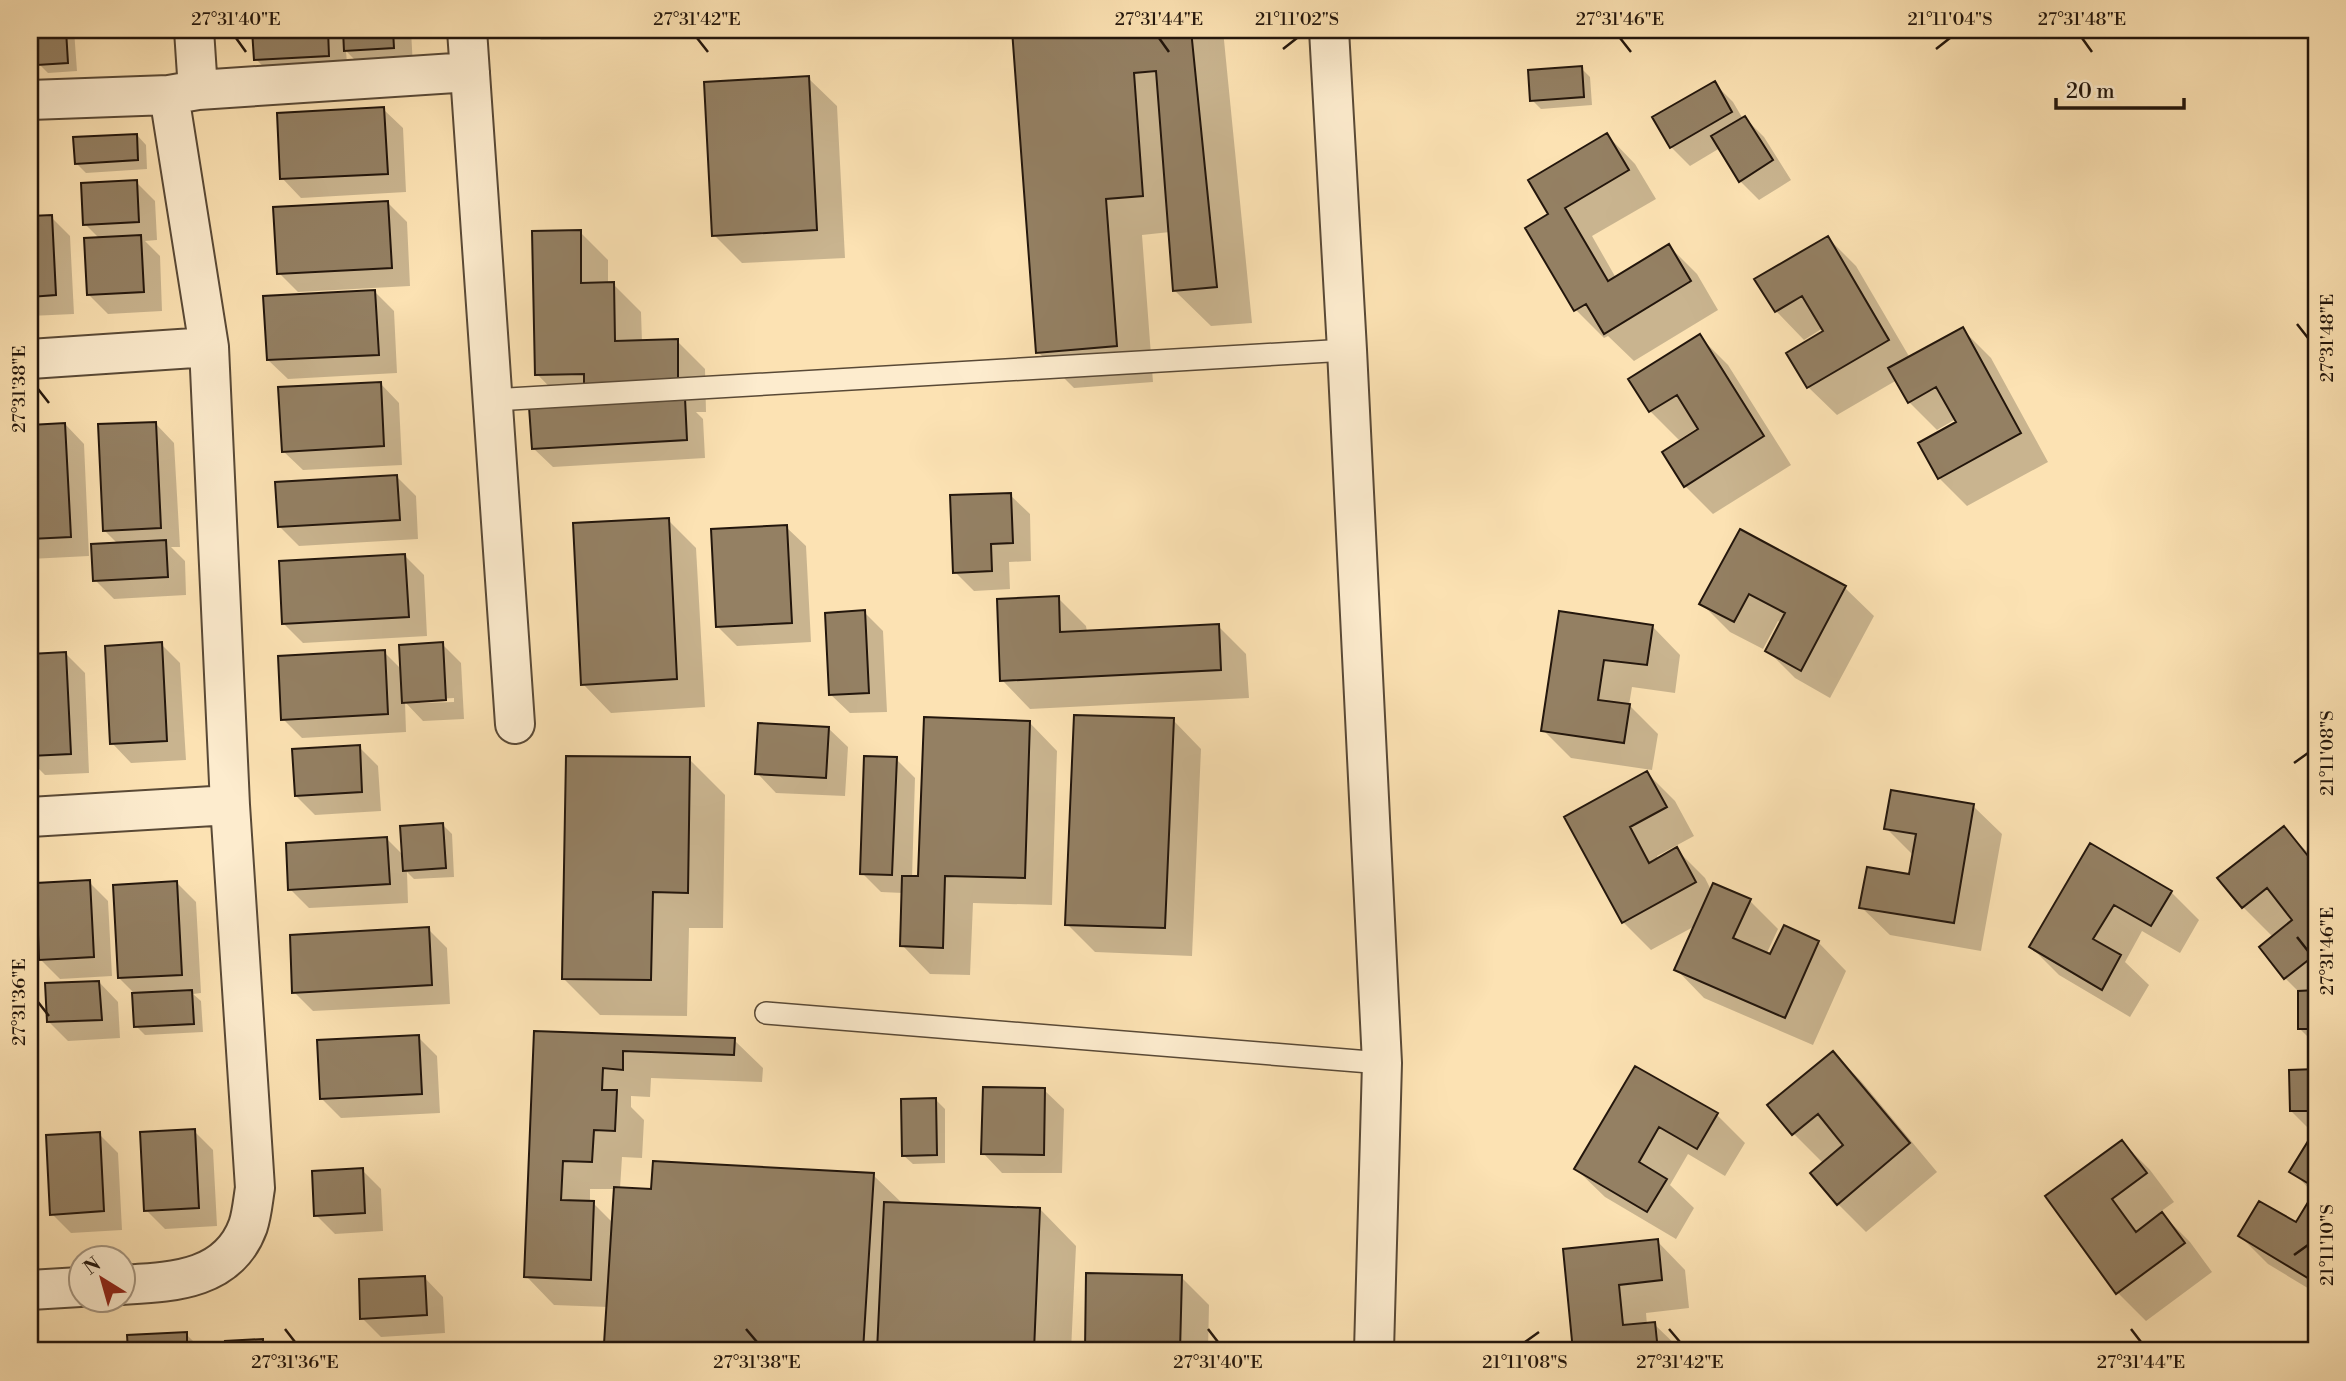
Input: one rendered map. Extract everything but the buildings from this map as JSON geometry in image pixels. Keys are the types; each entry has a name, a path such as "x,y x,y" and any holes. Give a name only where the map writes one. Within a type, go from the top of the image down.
{"street":[{"path":"136,1284 175,1282 206,1272 233,1252 248,1227 255,1188 230,805 209,347 184,92 194,30"},
{"path":"467,30 514,724"},
{"path":"1329,30 1382,1063 1374,1351"},
{"path":"30,100 470,72"},
{"path":"30,359 209,347"},
{"path":"30,817 230,805"},
{"path":"30,1290 66,1288"}],"lane":[{"path":"493,400 1347,350"},
{"path":"766,1013 1382,1063"}]}
